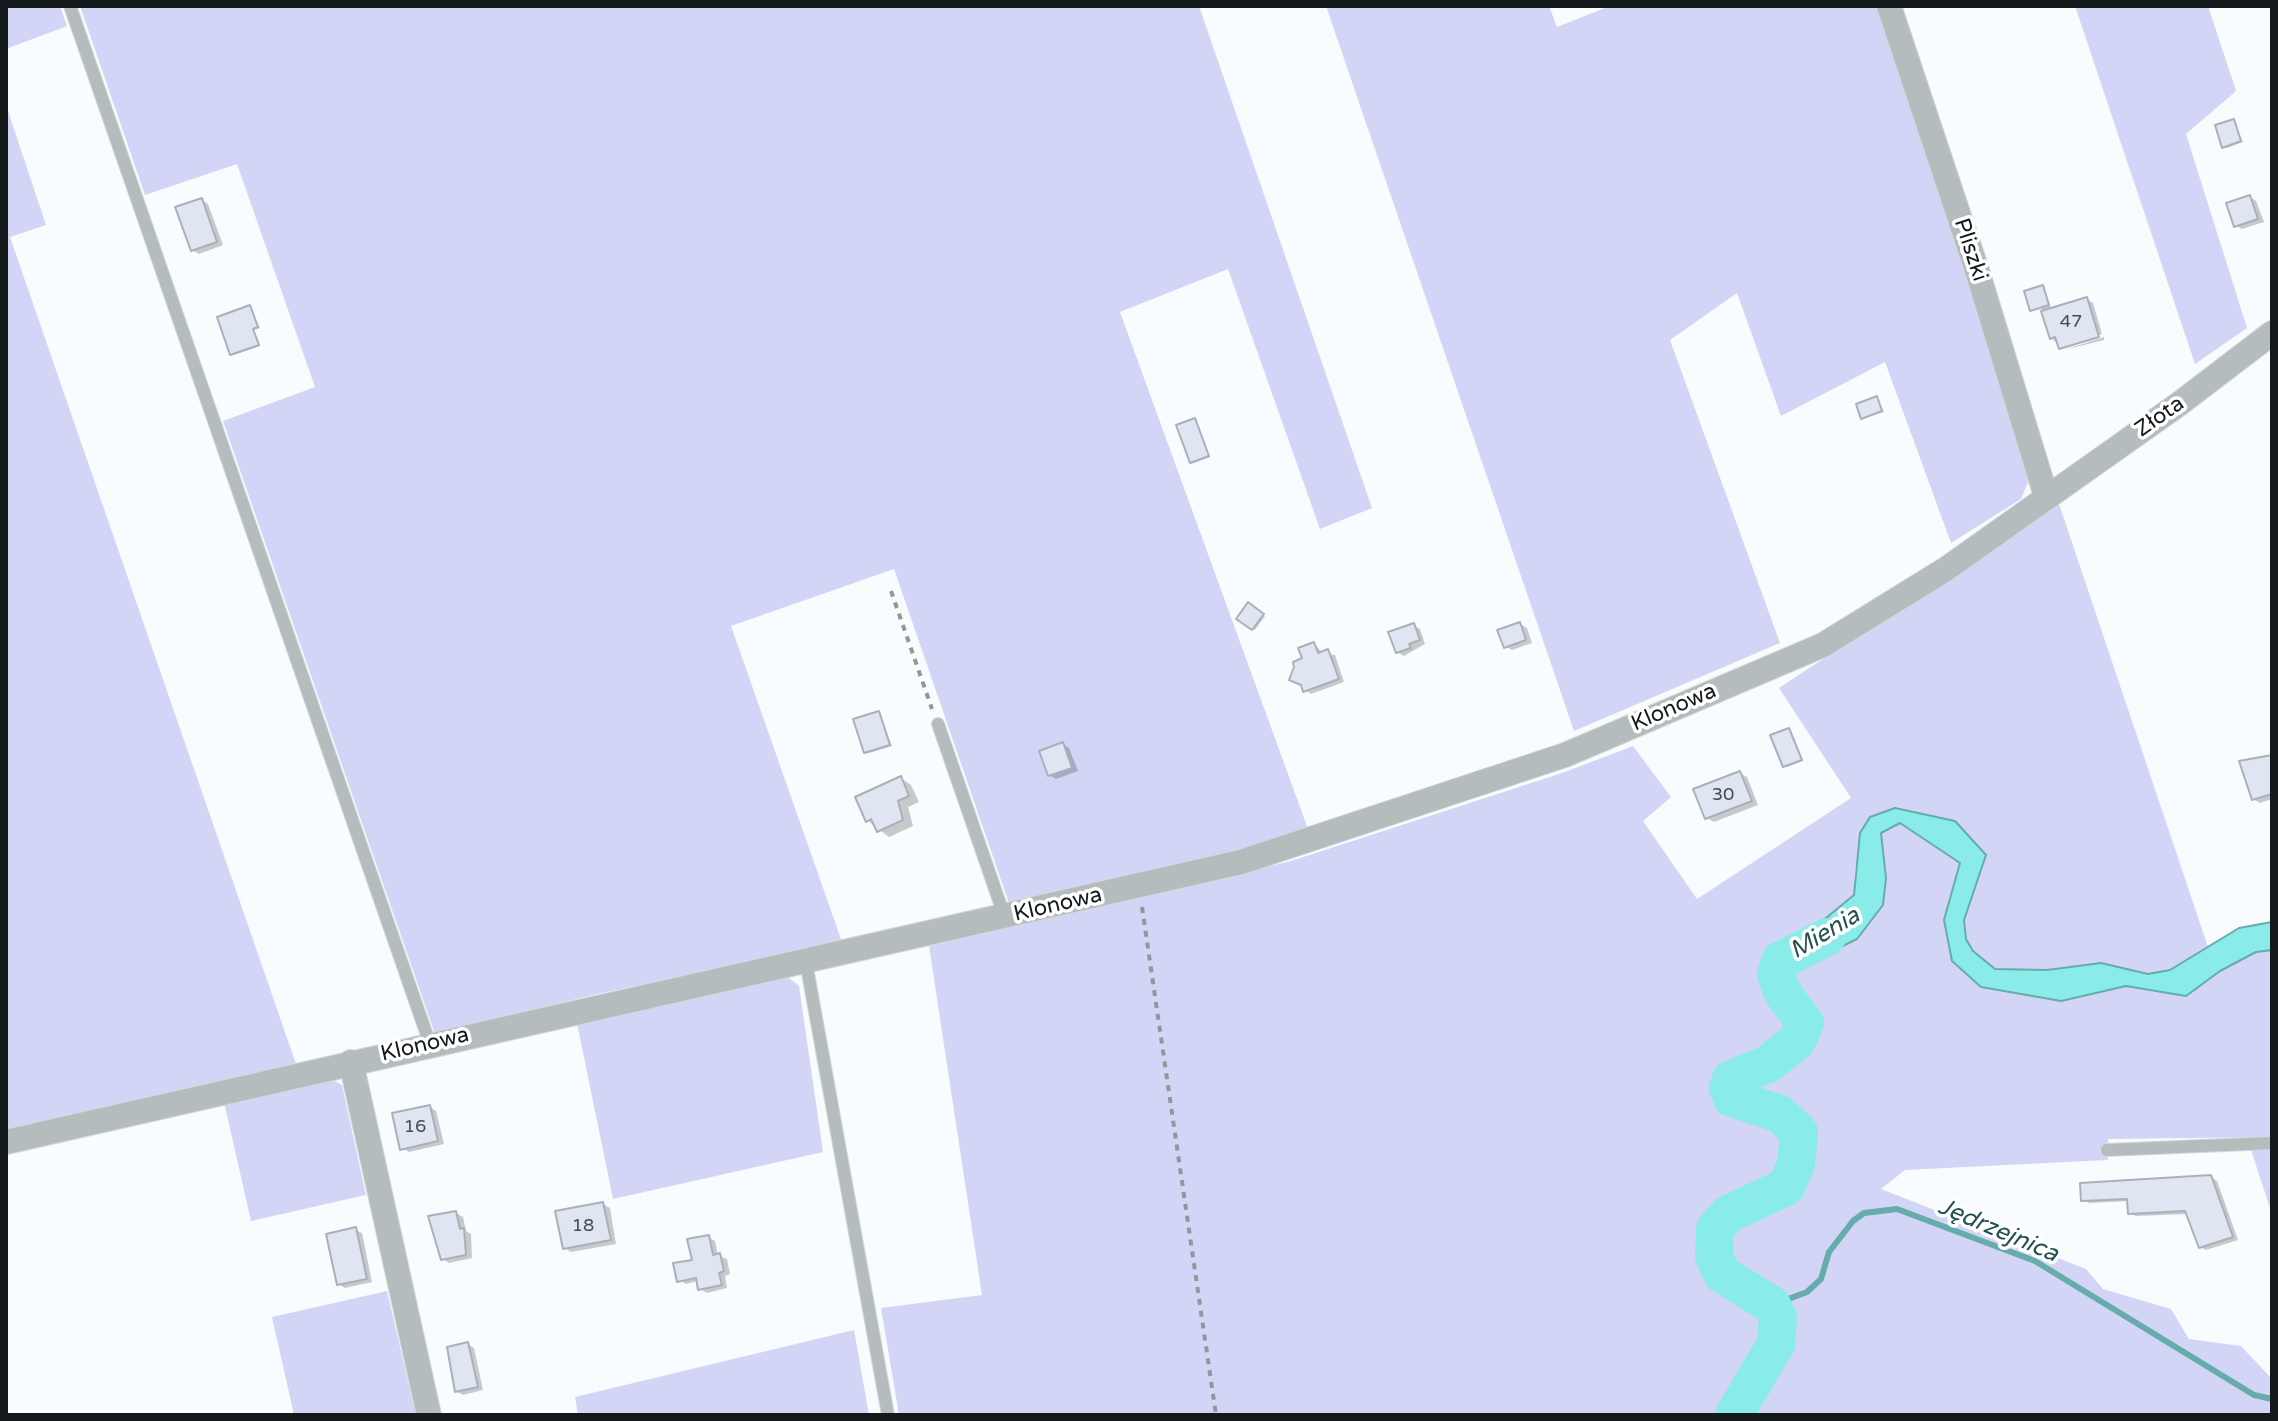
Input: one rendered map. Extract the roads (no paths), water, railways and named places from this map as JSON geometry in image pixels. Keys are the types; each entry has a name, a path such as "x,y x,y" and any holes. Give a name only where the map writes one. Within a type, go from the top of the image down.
{"street":[{"name":"Pliszki","path":"1889,6 1976,267 2046,496"},
{"name":"Złota","path":"2046,496 2179,404 2272,333"},
{"name":"Klonowa","path":"6,1142 430,1044 1005,918 1241,862 1565,755 1823,645 1946,569 2046,496"},
{"path":"351,1062 429,1415"}],"lane":[{"path":"70,6 430,1044"},
{"path":"938,724 1005,918"},
{"path":"806,962 888,1415"},
{"path":"2107,1150 2272,1143"}],"water":[{"path":"1895,808 1955,821 1986,855 1964,920 1966,939 1973,951 1995,969 2047,970 2101,963 2148,974 2170,970 2239,928 2272,922 2272,950 2256,952 2220,971 2186,996 2126,986 2061,1001 1981,987 1952,961 1944,920 1960,863 1900,823 1881,833 1886,878 1883,905 1857,939 1800,967 1788,968 1773,954 1804,936 1854,895 1860,833 1870,817"}],"waterway":[{"name":"Mienia","path":"1734,1415 1776,1344 1778,1318 1772,1305 1722,1274 1714,1256 1715,1229 1728,1214 1786,1187 1796,1164 1799,1132 1780,1114 1732,1098 1728,1088 1731,1079 1768,1064 1797,1041 1805,1023 1782,992 1776,974 1781,960 1827,937"},
{"name":"Jędrzejnica","path":"1772,1305 1807,1292 1821,1279 1829,1252 1853,1221 1864,1213 1897,1209 2035,1261 2254,1395 2272,1399"}]}
